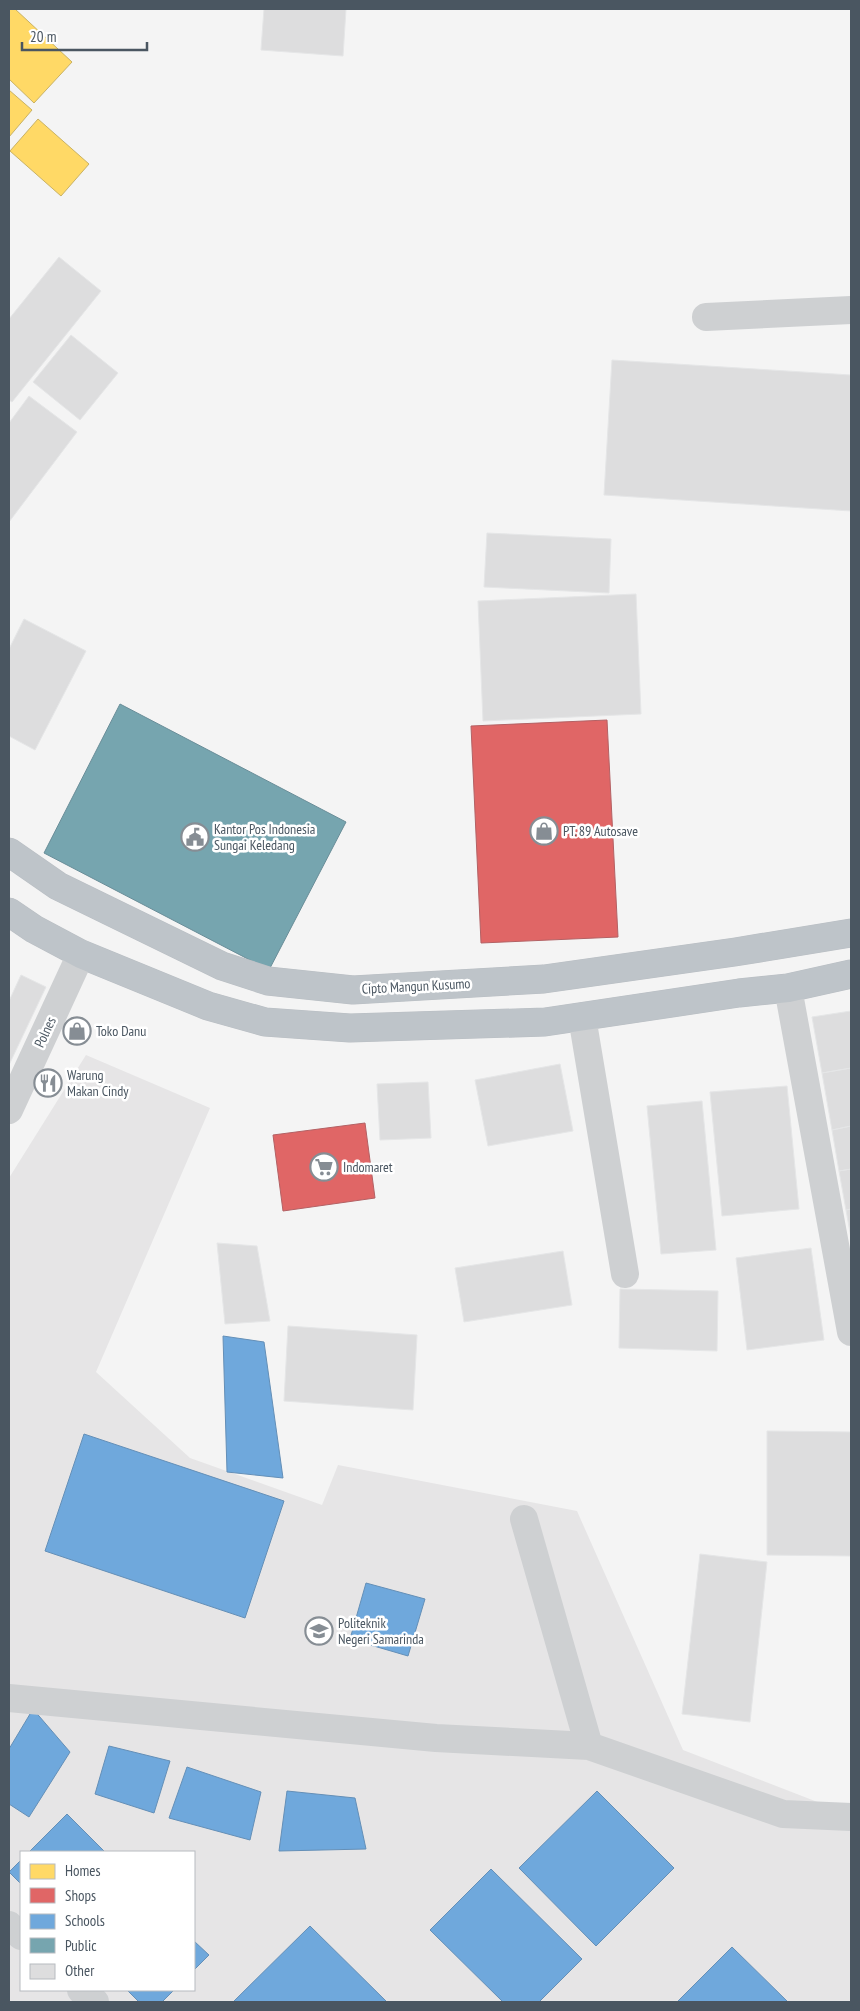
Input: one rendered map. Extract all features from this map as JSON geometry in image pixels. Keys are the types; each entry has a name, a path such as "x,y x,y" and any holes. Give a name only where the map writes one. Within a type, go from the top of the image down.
{"highway":[{"name":"Cipto Mangun Kusumo","path":"9,852 58,886 222,966 268,981 353,990 544,979 735,952 851,933"},
{"path":"9,912 34,929 81,954 208,1006 265,1022 350,1028 545,1022 739,993 788,988 851,974"}],"street":[{"path":"706,316 851,310"},
{"name":"Polnes","path":"9,1110 81,954"},
{"path":"788,988 851,1332"},
{"path":"582,1017 625,1274"},
{"path":"524,1519 589,1746"},
{"path":"9,1698 436,1738 589,1746 784,1814 851,1817"},
{"path":"9,1924 20,1935"},
{"path":"82,1991 95,2002"}],"shaded area":[{"name":"Politeknik Negeri Samarinda","path":"86,1055 210,1108 96,1372 190,1458 322,1505 338,1465 577,1511 683,1750 851,1815 851,2002 9,2002 9,1178"}],"building: Homes":[{"path":"9,9 15,9 72,62 34,103 9,79"},
{"path":"9,90 32,110 9,137"},
{"path":"38,119 89,164 61,196 10,151"}],"building: Shops":[{"name":"PT. 89 Autosave","path":"607,720 618,937 481,943 471,726"},
{"name":"Indomaret","path":"365,1123 375,1198 283,1211 273,1135"}],"building: Schools":[{"path":"223,1336 264,1342 283,1478 227,1472"},
{"path":"84,1434 284,1501 245,1618 45,1551"},
{"path":"366,1583 425,1599 408,1656 350,1639"},
{"path":"33,1709 70,1752 29,1817 9,1804 9,1749"},
{"path":"109,1746 170,1761 154,1813 95,1794"},
{"path":"187,1767 261,1792 250,1840 169,1818"},
{"path":"287,1791 355,1798 366,1849 279,1851"},
{"path":"597,1791 674,1868 596,1946 519,1868"},
{"path":"67,1814 104,1851 30,1851"},
{"path":"20,1861 20,1883 9,1872"},
{"path":"491,1869 582,1959 539,2002 503,2002 430,1930"},
{"path":"310,1926 387,2002 233,2002"},
{"path":"195,1942 209,1955 195,1969"},
{"path":"732,1947 788,2002 677,2002"},
{"path":"128,1991 173,1991 162,2002 139,2002"}],"building: Public":[{"name":"Kantor Pos Indonesia Sungai Keledang","path":"120,704 346,822 269,970 44,853"}],"building: Other":[{"path":"264,9 346,9 343,56 261,50"},
{"path":"59,257 101,291 12,402 9,400 9,319"},
{"path":"71,335 118,373 80,420 33,382"},
{"path":"612,360 851,375 851,511 604,495"},
{"path":"29,396 77,432 9,522 9,423"},
{"path":"487,533 611,539 609,593 484,587"},
{"path":"636,594 641,714 483,721 478,601"},
{"path":"24,619 86,651 35,750 9,736 9,649"},
{"path":"21,975 46,987 9,1065 9,1001"},
{"path":"851,1011 851,1068 822,1073 812,1017"},
{"path":"560,1064 573,1131 488,1146 475,1080"},
{"path":"851,1068 851,1126 832,1130 822,1073"},
{"path":"428,1082 431,1138 380,1140 377,1084"},
{"path":"787,1086 799,1209 722,1216 710,1092"},
{"path":"702,1101 716,1250 661,1254 647,1106"},
{"path":"851,1126 851,1169 839,1171 832,1130"},
{"path":"851,1169 851,1209 846,1210 839,1171"},
{"path":"851,1209 851,1238 846,1210"},
{"path":"217,1243 257,1246 270,1321 225,1324"},
{"path":"811,1248 824,1340 747,1350 736,1258"},
{"path":"563,1251 572,1305 464,1322 455,1268"},
{"path":"620,1289 718,1291 717,1351 619,1348"},
{"path":"288,1326 417,1335 413,1410 284,1401"},
{"path":"767,1431 851,1432 851,1556 767,1555"},
{"path":"700,1554 767,1562 750,1722 682,1714"}],"place":[{"name":"PT. 89 Autosave","path":"544,831"},
{"name":"Kantor Pos Indonesia Sungai Keledang","path":"195,837"},
{"name":"Toko Danu","path":"77,1031"},
{"name":"Warung Makan Cindy","path":"48,1083"},
{"name":"Indomaret","path":"324,1167"},
{"name":"Politeknik Negeri Samarinda","path":"319,1631"}]}
